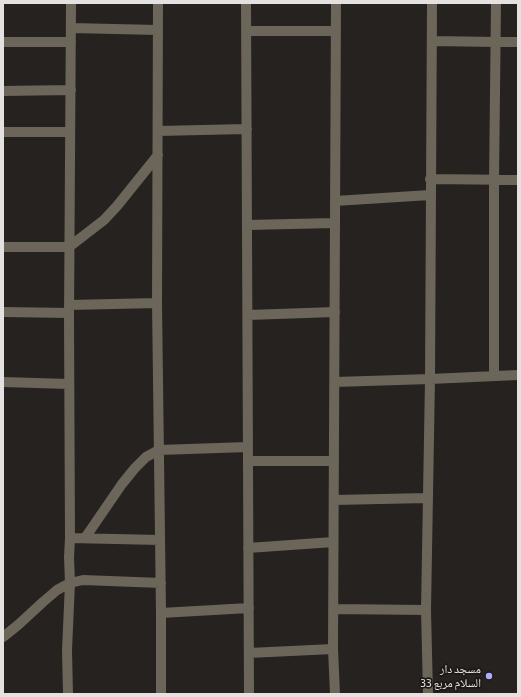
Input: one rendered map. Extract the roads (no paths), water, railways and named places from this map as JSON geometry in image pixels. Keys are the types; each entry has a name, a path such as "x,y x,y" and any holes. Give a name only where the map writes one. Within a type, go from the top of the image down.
{"street":[{"path":"68,694 67,650 70,583 69,247 71,3"},
{"path":"158,3 157,303 161,694"},
{"path":"246,3 249,694"},
{"path":"334,694 333,542 336,3"},
{"path":"428,694 426,610 430,379 432,3"},
{"path":"494,376 496,3"},
{"path":"71,28 158,30"},
{"path":"247,31 336,31"},
{"path":"432,41 518,42"},
{"path":"3,42 71,42"},
{"path":"3,91 71,90"},
{"path":"158,131 247,129"},
{"path":"3,132 70,132"},
{"path":"3,247 69,247 104,220 158,155"},
{"path":"430,179 518,180"},
{"path":"335,200 430,195"},
{"path":"247,225 335,223"},
{"path":"3,312 157,303"},
{"path":"248,315 335,312"},
{"path":"335,382 518,375"},
{"path":"3,382 70,384"},
{"path":"85,538 122,484 146,457 159,450 248,447"},
{"path":"248,460 334,460"},
{"path":"334,500 428,498"},
{"path":"70,538 160,540"},
{"path":"248,548 333,542"},
{"path":"3,637 57,590 70,583 83,580 161,583"},
{"path":"161,613 249,608"},
{"path":"333,609 426,610"},
{"path":"249,653 333,649"}],"place":[{"name":"مسجد دار السلام مربع 33","path":"489,676"}]}
